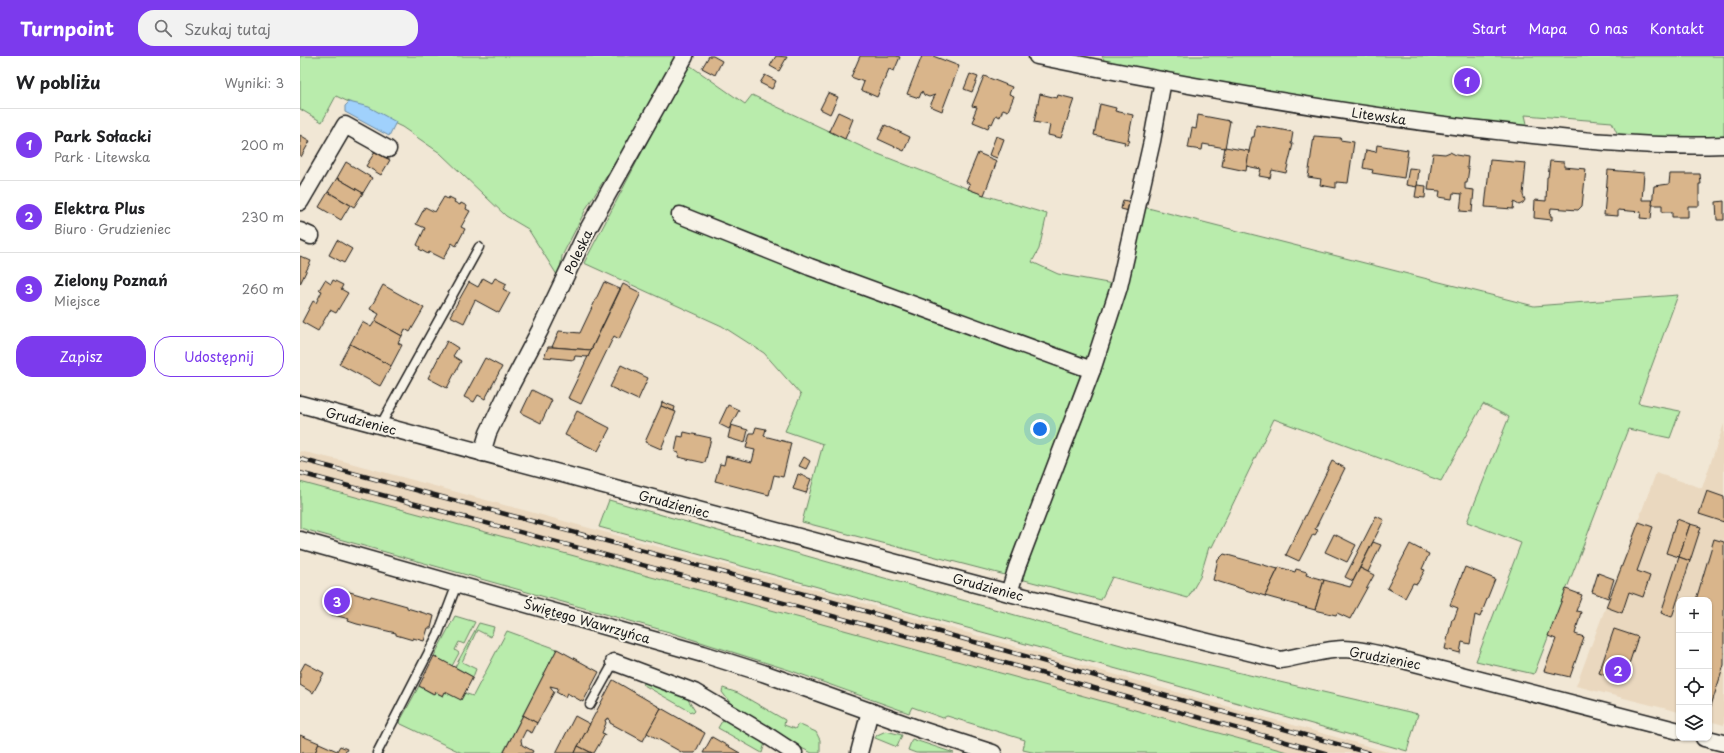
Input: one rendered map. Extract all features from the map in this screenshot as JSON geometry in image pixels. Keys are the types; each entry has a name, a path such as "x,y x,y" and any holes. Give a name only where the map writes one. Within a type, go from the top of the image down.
{"street":[{"name":"Poleska","path":"482,453 491,427 544,323 587,231 685,56"},
{"name":"Litewska","path":"1037,56 1163,80 1303,104 1453,126 1596,142 1654,145 1724,145"},
{"path":"1009,593 1017,567 1092,370 1119,287 1154,132 1163,80"},
{"path":"300,202 345,125 388,149"},
{"path":"680,215 810,267 1092,370"},
{"name":"Grudzieniec","path":"300,404 1009,593 1281,660 1322,651 1345,649 1392,657 1676,730"},
{"name":"Świętego Wawrzyńca","path":"300,540 703,654 993,753"},
{"path":"614,662 694,692 794,753"},
{"path":"859,753 870,711"},
{"path":"1712,740 1724,743"}],"lane":[{"path":"380,426 479,247"},
{"path":"377,753 438,634 457,584"},
{"path":"590,705 614,662"}],"shaded area":[{"path":"1724,424 1724,725 1712,722 1712,597 1676,597 1676,711 1576,686 1656,473 1702,488"},
{"path":"300,451 343,461 831,594 1392,753 1291,753 300,482"}],"green space":[{"path":"300,56 678,56 632,136 587,207 562,256 559,278 528,229 506,216 440,153 402,127 336,96 322,122 300,109"},
{"path":"1102,56 1724,56 1724,137 1662,138 1618,135 1612,122 1525,115 1528,128 1475,122 1316,98 1105,62"},
{"path":"688,64 745,104 752,95 873,152 984,195 1047,214 1039,249 1032,262 1058,274 1113,284 1144,207 1534,306 1678,295 1638,403 1680,411 1670,438 1628,429 1534,674 1476,661 1521,543 1467,522 1509,417 1483,404 1441,481 1274,419 1212,547 1209,547 1200,577 1188,598 1112,577 1101,600 802,522 823,444 785,431 801,395 764,353 722,326 584,263"},
{"path":"300,482 1291,753 1036,753 1023,750 1025,740 947,716 943,718 912,707 909,713 789,670 669,632 300,528"},
{"path":"609,500 1128,647 1418,714 1407,751 1157,680 599,527"},
{"path":"455,616 475,622 464,644 459,642 455,650 459,653 452,666 434,656"},
{"path":"479,623 494,627 491,637 477,630 462,662 476,669 473,677 455,667"},
{"path":"507,631 557,649 503,753 462,753 399,723 419,686 433,694 435,692 443,696 445,692 464,693 473,696"},
{"path":"645,682 687,698 695,711 693,713 642,684"},
{"path":"723,688 738,693 785,720 784,725 795,729 798,724 816,732 820,740 820,753 812,753 799,747 731,704 722,692"},
{"path":"726,718 765,743 762,753 718,728 722,721"},
{"path":"886,731 902,735 897,747 875,738 877,735"},
{"path":"912,739 954,753 916,753 908,750"}],"water":[{"path":"349,102 369,107 396,122 389,136 345,112 345,106"}],"building":[{"path":"709,56 713,56 722,61 715,75 702,68"},
{"path":"776,56 787,57 779,71 770,66"},
{"path":"860,56 900,57 894,71 889,69 877,97 861,90 864,82 851,77"},
{"path":"922,56 933,56 959,66 942,111 930,106 935,95 929,97 924,95 922,91 919,98 907,94"},
{"path":"970,74 978,77 972,92 964,89"},
{"path":"765,75 776,81 772,89 760,83"},
{"path":"984,76 1012,87 1009,94 1014,96 1008,111 1003,109 1000,117 996,115 992,124 990,123 988,128 973,122 975,117 973,117 977,107 972,106"},
{"path":"828,93 838,97 830,114 820,109"},
{"path":"1040,94 1057,98 1058,95 1074,99 1061,138 1048,135 1050,125 1034,122"},
{"path":"1100,104 1116,108 1115,111 1133,115 1128,140 1130,141 1127,145 1124,144 1125,142 1094,135"},
{"path":"838,112 853,119 845,139 829,131"},
{"path":"1198,115 1230,121 1225,148 1203,144 1202,150 1188,148 1192,128 1196,129"},
{"path":"885,125 910,137 904,151 878,139"},
{"path":"1256,125 1293,132 1291,144 1293,144 1286,173 1272,170 1270,178 1259,176 1261,169 1246,166"},
{"path":"300,135 310,141 301,157 300,156"},
{"path":"996,136 1004,139 997,158 989,155"},
{"path":"1314,136 1341,138 1340,140 1354,142 1348,183 1336,182 1336,188 1320,185 1321,179 1308,177"},
{"path":"1377,145 1408,150 1404,178 1372,173 1373,170 1363,168 1366,150 1376,152"},
{"path":"1225,147 1249,151 1246,171 1222,166"},
{"path":"375,152 390,160 381,175 366,166"},
{"path":"1450,152 1456,155 1468,157 1467,168 1469,168 1465,189 1474,190 1472,212 1460,211 1462,194 1453,193 1452,199 1439,197 1440,191 1428,190 1433,153 1445,154"},
{"path":"978,153 997,161 984,195 968,189 970,184 966,182"},
{"path":"1490,160 1526,163 1523,195 1525,200 1523,203 1519,205 1514,202 1513,209 1485,207"},
{"path":"1550,161 1564,162 1564,167 1586,169 1582,206 1578,210 1551,208 1550,216 1552,216 1552,220 1534,218 1535,200 1546,201 1547,177"},
{"path":"346,162 372,178 363,193 337,178"},
{"path":"1409,168 1419,169 1417,187 1406,185"},
{"path":"1608,170 1644,173 1642,200 1653,200 1651,219 1640,218 1641,212 1618,210 1618,216 1604,215"},
{"path":"1670,174 1700,174 1701,184 1699,184 1699,206 1688,206 1688,217 1672,217 1672,212 1662,212 1662,205 1652,205 1654,186 1669,184"},
{"path":"337,178 363,193 354,207 328,192"},
{"path":"1417,185 1426,186 1425,198 1415,197"},
{"path":"328,192 350,205 341,220 319,207"},
{"path":"444,197 448,199 449,197 460,205 461,203 467,206 466,209 470,211 461,227 465,229 456,246 452,243 443,259 419,249 420,247 417,245 425,228 416,224 425,207 435,212"},
{"path":"1123,200 1131,202 1129,211 1121,209"},
{"path":"1724,201 1724,220 1717,220 1716,202"},
{"path":"337,240 352,249 344,263 329,255"},
{"path":"300,256 311,261 300,284"},
{"path":"483,278 492,283 495,278 507,284 503,289 510,293 499,313 475,300 464,323 450,316 469,282 478,287"},
{"path":"325,280 331,284 333,280 343,285 341,289 348,293 336,313 330,310 318,331 302,322 313,301 316,303 322,291 319,290"},
{"path":"604,282 620,289 591,350 552,347 559,331 580,333"},
{"path":"623,284 641,293 619,339 614,336 581,404 568,398"},
{"path":"383,285 424,308 410,332 405,329 402,336 375,321 379,314 370,309"},
{"path":"375,321 402,336 398,343 402,345 391,366 350,344 362,322 371,327"},
{"path":"447,341 458,348 453,356 461,361 447,388 428,378"},
{"path":"350,344 391,366 380,386 339,364"},
{"path":"548,347 591,350 588,357 575,356 574,360 544,357"},
{"path":"485,358 502,367 485,399 478,395 474,402 464,397"},
{"path":"621,365 648,378 638,400 610,387"},
{"path":"532,390 552,400 541,423 521,413"},
{"path":"662,402 675,407 674,411 661,406"},
{"path":"728,405 739,410 729,429 719,424"},
{"path":"661,406 676,412 661,449 645,442"},
{"path":"577,411 610,428 598,451 565,435"},
{"path":"731,425 748,430 745,443 728,438"},
{"path":"756,427 766,429 764,436 791,443 783,477 774,475 769,495 715,481 720,464 724,465 726,456 752,462 755,450 746,448 750,433 754,433"},
{"path":"684,432 711,438 705,463 678,457 679,453 675,452 678,436 683,437"},
{"path":"804,457 810,461 806,469 799,466"},
{"path":"1332,461 1345,468 1315,529 1318,530 1315,535 1313,534 1299,561 1286,555"},
{"path":"798,474 811,479 806,493 793,489"},
{"path":"1707,491 1724,497 1724,522 1699,514"},
{"path":"1376,516 1384,520 1353,581 1345,577"},
{"path":"1677,519 1690,524 1679,557 1666,553"},
{"path":"1639,522 1653,527 1637,571 1650,576 1643,597 1629,592 1622,613 1606,607"},
{"path":"1690,524 1701,527 1690,561 1679,557"},
{"path":"1334,534 1356,545 1347,562 1325,552"},
{"path":"1714,539 1724,542 1724,665 1712,703 1712,597 1697,597"},
{"path":"1373,542 1381,545 1368,572 1360,568"},
{"path":"1410,544 1429,554 1422,569 1425,570 1417,584 1413,583 1405,598 1387,588"},
{"path":"1224,554 1278,569 1265,596 1213,580 1218,560"},
{"path":"1679,557 1690,561 1678,597 1676,597 1676,605 1672,617 1661,613"},
{"path":"1279,567 1295,572 1296,569 1307,572 1306,575 1324,580 1315,610 1265,596"},
{"path":"1465,567 1495,579 1480,617 1475,615 1470,644 1462,642 1460,653 1445,649 1452,619 1454,619 1458,608 1450,605"},
{"path":"1360,568 1374,575 1350,619 1337,613 1336,615 1315,610 1324,580 1350,587"},
{"path":"1598,573 1614,579 1608,598 1592,592"},
{"path":"1566,589 1582,595 1576,611 1581,612 1575,634 1584,637 1570,677 1544,671 1556,639 1548,636"},
{"path":"343,590 370,598 371,596 407,606 407,608 434,616 431,628 428,628 424,641 413,638 413,640 396,635 396,633 357,624 348,621 349,619 330,614"},
{"path":"1614,629 1638,637 1623,682 1599,673"},
{"path":"557,649 599,672 583,702 567,693 565,697 556,692 558,688 550,686 554,692 537,723 523,715"},
{"path":"434,656 473,677 461,700 445,692 443,696 435,692 434,694 419,686"},
{"path":"305,663 324,673 313,693 300,685 300,672"},
{"path":"613,680 661,708 643,741 610,723 609,718 605,720 606,723 602,733 605,734 594,753 592,753 578,746"},
{"path":"661,708 705,733 695,753 683,753 647,733"},
{"path":"523,715 537,723 532,733 526,730 521,740 522,745 533,751 532,753 506,753 504,752"},
{"path":"575,716 590,724 575,753 556,753"},
{"path":"300,735 319,743 315,753 300,753"},
{"path":"712,737 740,753 703,753"},
{"path":"319,743 337,751 340,746 347,749 345,753 315,753"},
{"path":"578,746 592,753 575,753"}],"railway":[{"path":"300,459 815,597 1369,753"},
{"path":"300,473 959,650 1325,753"}],"place":[{"name":"Park Sołacki","path":"1467,81"},
{"name":"Zielony Poznań","path":"337,601"},
{"name":"Elektra Plus","path":"1618,670"}]}
